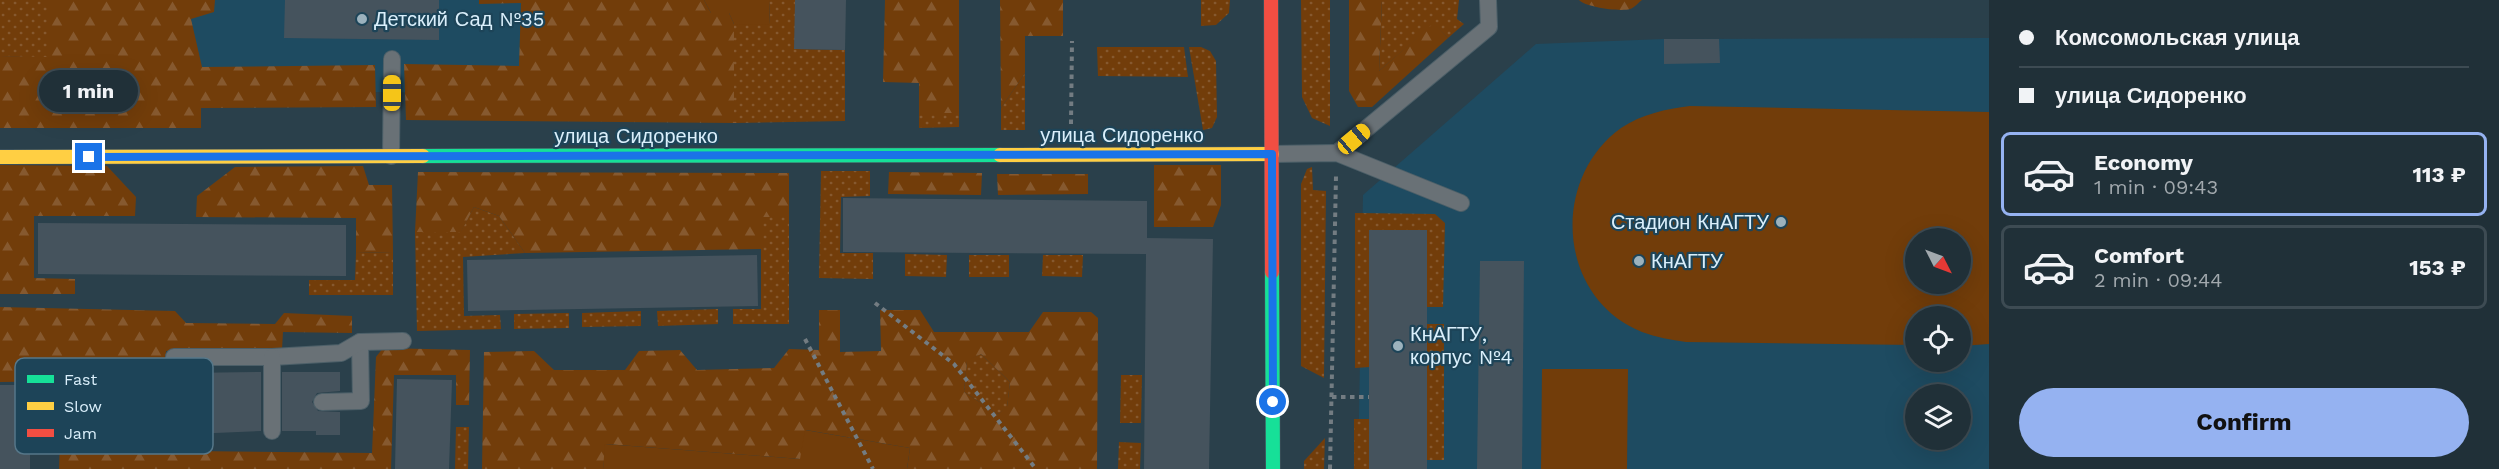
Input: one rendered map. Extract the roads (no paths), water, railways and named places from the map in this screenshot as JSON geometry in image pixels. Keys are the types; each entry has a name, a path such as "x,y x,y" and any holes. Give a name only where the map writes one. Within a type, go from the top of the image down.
{"street":[{"path":"1271,0 1273,469"},
{"name":"улица Сидоренко","path":"0,157 1272,154"}],"lane":[{"path":"1337,153 1489,27 1488,0"},
{"path":"391,156 392,59"},
{"path":"1272,154 1337,153 1461,203"},
{"path":"174,358 272,357 341,353 360,342 403,341"},
{"path":"322,402 361,401 360,342"},
{"path":"272,357 272,430"}],"place":[{"name":"Детский Сад №35","path":"362,19"},
{"name":"Стадион КнАГТУ","path":"1781,222"},
{"name":"КнАГТУ","path":"1639,261"},
{"name":"КнАГТУ, корпус №4","path":"1398,346"}]}
